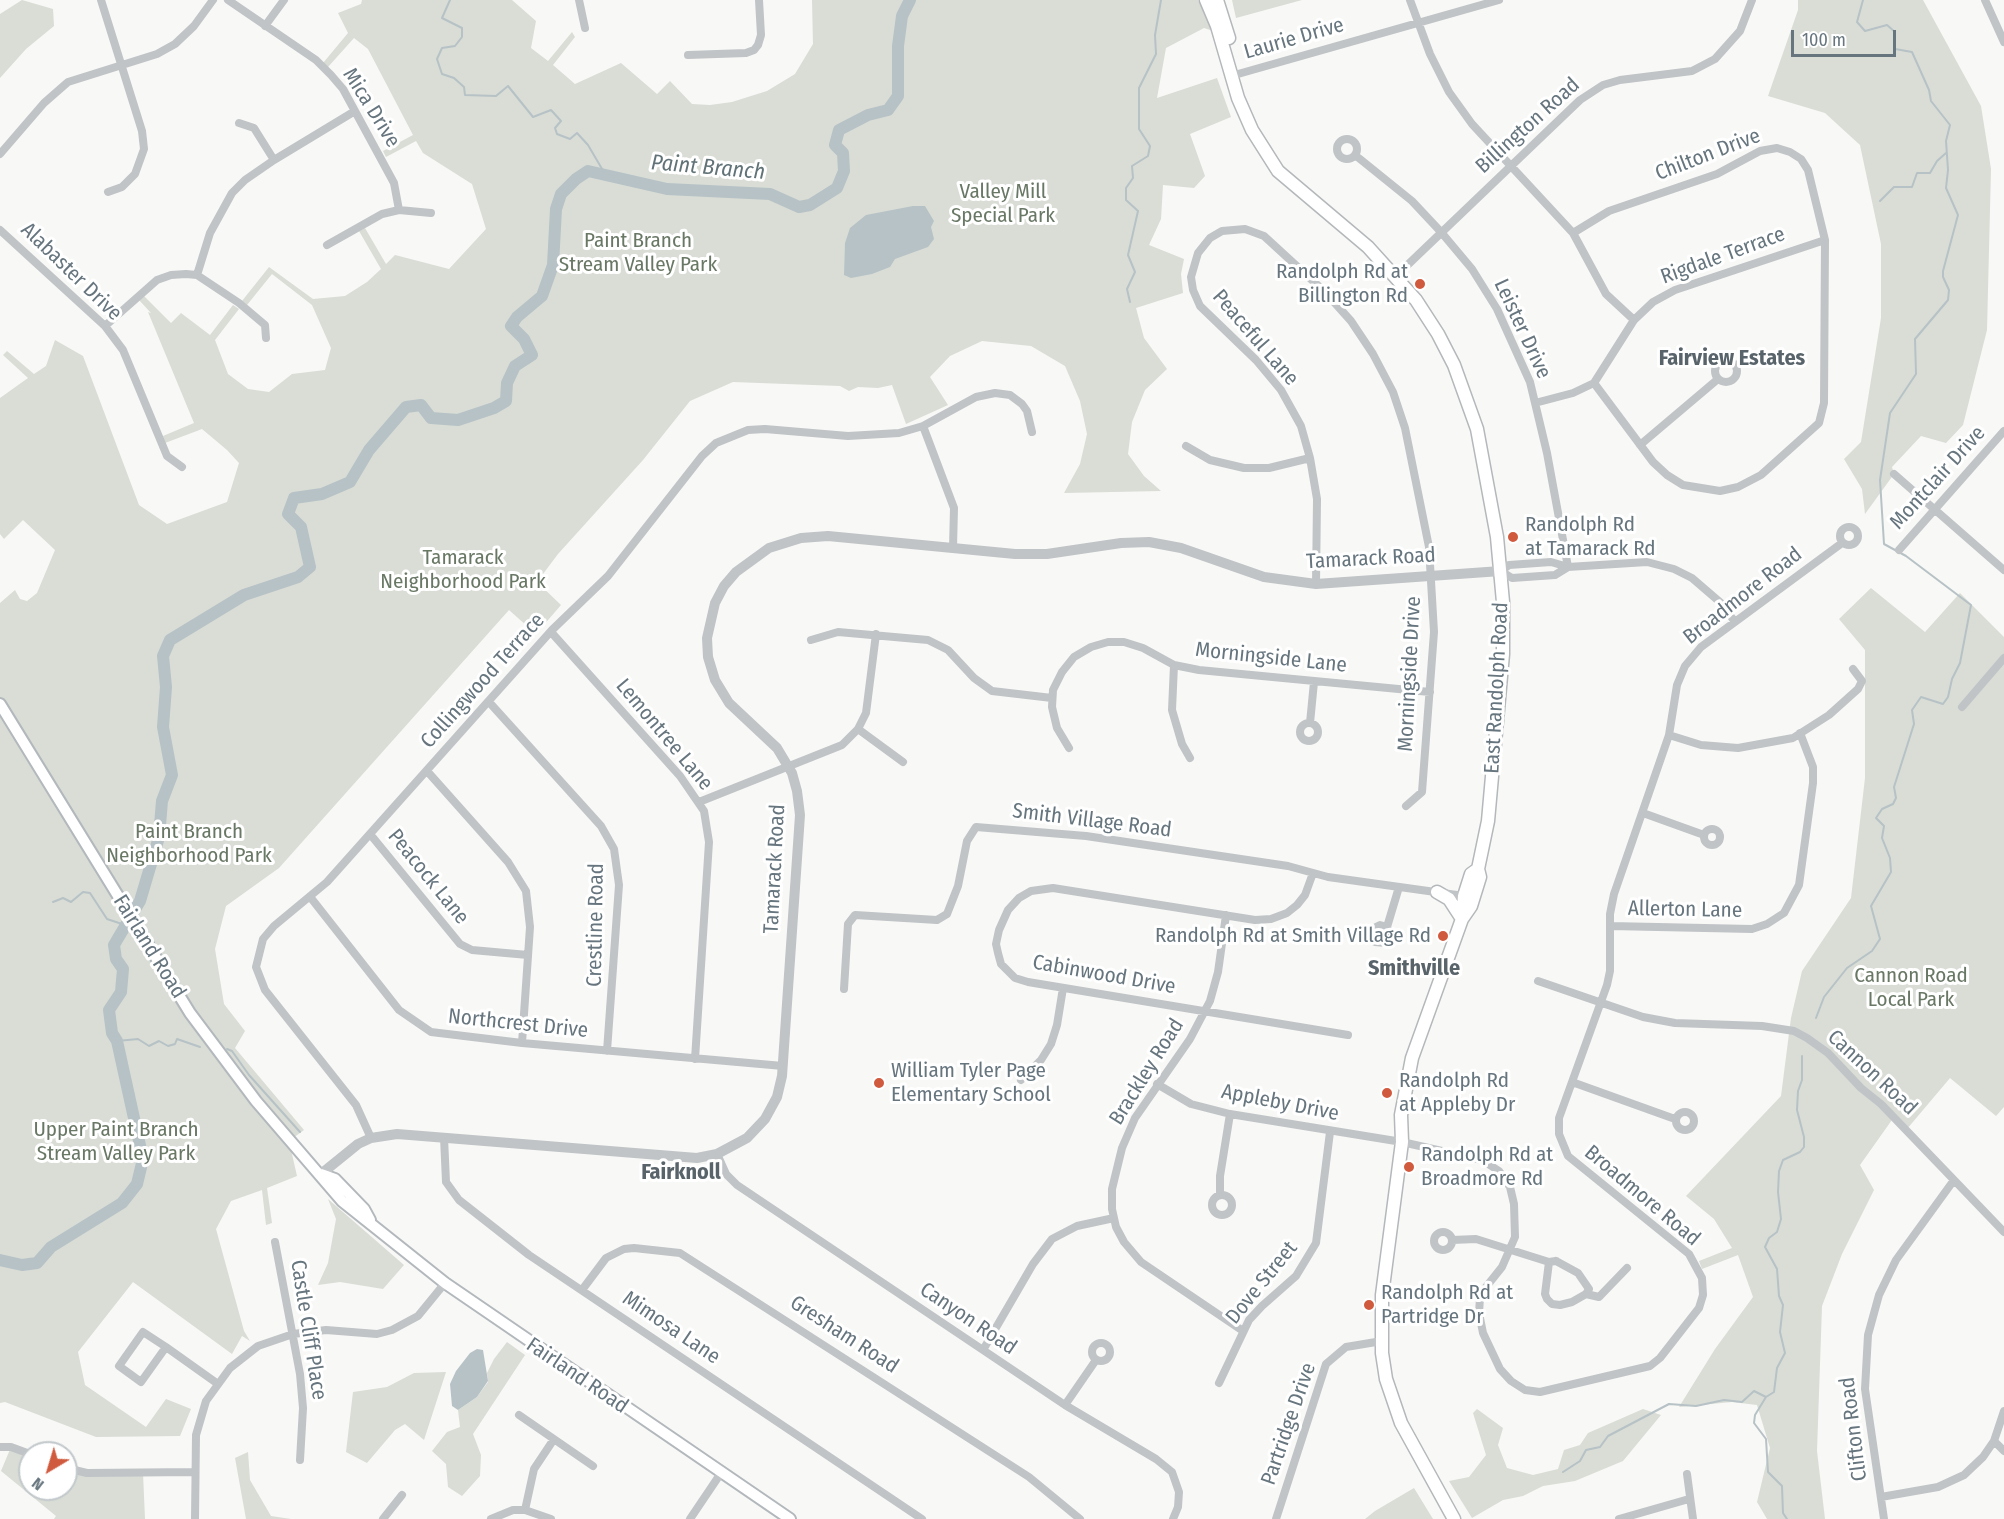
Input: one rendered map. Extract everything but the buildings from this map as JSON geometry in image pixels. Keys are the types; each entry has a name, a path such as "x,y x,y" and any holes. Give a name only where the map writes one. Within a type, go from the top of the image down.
{"main road":[{"name":"East Randolph Road","path":"1206,0 1217,26 1244,113 1278,171 1368,247 1396,276 1438,334 1467,399 1485,470 1500,571 1503,654 1488,821 1478,868 1480,877 1474,898 1462,919 1412,1058 1401,1116 1402,1142 1382,1295 1382,1341 1386,1379 1401,1423 1454,1519"},
{"name":"East Randolph Road","path":"1216,0 1238,74 1254,115 1286,167 1291,181"},
{"name":"Fairland Road","path":"0,704 190,1013 224,1060 289,1141 321,1174 342,1201 445,1283 790,1519"},
{"name":"East Randolph Road","path":"1462,919 1464,896 1471,874 1478,868"},
{"path":"1437,892 1449,899 1462,919"}],"street":[{"path":"101,0 142,131 144,149 135,174 122,187 108,192"},
{"path":"0,154 44,103 69,82 157,54 175,44 194,26 213,0"},
{"name":"Mica Drive","path":"228,0 316,60 331,75 355,111 394,183 399,210"},
{"path":"265,26 284,0"},
{"path":"579,0 585,28"},
{"path":"688,55 746,53 754,50 761,35 759,0"},
{"path":"1410,0 1430,54 1449,92 1472,124 1573,233 1606,294 1634,320"},
{"name":"Laurie Drive","path":"1238,74 1499,0"},
{"name":"Billington Road","path":"1396,276 1580,100 1603,85 1620,80 1692,71 1715,59 1740,30 1752,0"},
{"path":"1985,0 2004,42"},
{"path":"197,275 210,233 232,193 245,180 274,160 355,111"},
{"path":"239,123 254,128 274,160"},
{"name":"Chilton Drive","path":"1573,233 1609,210 1717,174 1760,151 1777,148 1801,159 1808,170 1825,240 1824,403 1819,423 1761,475 1738,487 1719,491 1683,485 1667,475 1640,445 1594,383"},
{"name":"Leister Drive","path":"1355,155 1412,201 1441,232 1472,269 1497,309 1522,361 1535,403 1568,567"},
{"path":"327,245 375,217 399,210 431,213"},
{"name":"Morningside Drive","path":"1222,231 1245,229 1264,236 1325,292 1351,321 1373,354 1393,392 1405,428 1429,547 1434,632 1422,792 1406,806"},
{"name":"Alabaster Drive","path":"0,230 105,326 123,350 167,456 182,467"},
{"name":"Peaceful Lane","path":"1222,231 1210,238 1197,253 1191,271 1193,290 1200,306 1256,360 1281,390 1301,426 1310,458 1317,499 1316,584"},
{"name":"Rigdale Terrace","path":"1594,383 1634,320 1653,302 1675,290 1825,240"},
{"path":"105,326 157,280 171,275 197,275 239,303 265,325 266,338"},
{"path":"1640,445 1718,379"},
{"path":"1535,403 1573,393 1594,383"},
{"name":"Collingwood Terrace","path":"371,1138 356,1105 265,990 258,976 259,949 268,932 310,898 551,632 608,576 702,456 716,443 748,430 873,437 923,426 976,397 995,393 1010,395 1022,404 1027,411 1032,432"},
{"path":"923,426 954,508 953,548"},
{"name":"Montclair Drive","path":"1899,549 2004,431"},
{"path":"1186,446 1210,460 1244,468 1269,468 1310,458"},
{"path":"1894,474 2004,570"},
{"name":"Tamarack Road","path":"321,1174 346,1151 371,1138 397,1134 673,1157 717,1154 747,1138 765,1119 777,1097 783,1066 800,815 797,791 788,766 777,748 729,703 715,680 708,657 707,630 715,603 724,586 736,572 769,548 801,538 828,536 1015,554 1047,554 1120,543 1149,542 1181,548 1264,577 1316,584 1500,571 1509,565 1551,562 1568,567 1647,562 1674,569 1706,589 1736,622"},
{"name":"Broadmore Road","path":"1402,1142 1482,1160 1499,1171 1510,1187 1514,1204 1515,1237 1502,1267 1483,1293 1479,1314 1483,1333 1500,1369 1511,1381 1525,1390 1540,1392 1556,1390 1650,1366 1660,1358 1698,1308 1703,1295 1702,1278 1689,1254 1568,1156 1559,1134 1559,1118 1610,971 1610,926 1614,894 1669,735 1677,685 1685,666 1701,647 1842,543"},
{"name":"Tamarack Road","path":"1500,571 1512,578 1555,575 1568,567"},
{"name":"Lemontree Lane","path":"551,632 680,776 699,802 707,823 709,842 695,1059"},
{"path":"811,640 838,632 928,640 958,658 974,678 992,691 1052,699 1057,728 1069,748"},
{"path":"699,802 843,745 858,729 866,712 876,634"},
{"name":"Morningside Lane","path":"1052,699 1053,690 1062,672 1074,657 1099,644 1124,642 1143,648 1174,664 1199,670 1430,692"},
{"path":"1962,707 2004,658"},
{"path":"1174,664 1172,710 1182,744 1190,758"},
{"path":"1669,735 1701,745 1738,748 1765,745 1800,733 1829,715 1858,689 1862,681 1853,669"},
{"path":"1310,723 1314,682"},
{"name":"Crestline Road","path":"489,702 601,826 614,849 619,885 607,1051"},
{"path":"858,729 903,762"},
{"name":"Allerton Lane","path":"1610,926 1752,929 1767,924 1784,913 1799,885 1813,783 1811,759 1800,733"},
{"path":"427,771 519,877 529,907 522,1043"},
{"path":"1643,813 1704,835"},
{"name":"Smith Village Road","path":"844,989 848,924 855,915 937,920 947,914 958,886 967,841 976,827 1086,836 1288,866 1313,873 1464,896"},
{"name":"Peacock Lane","path":"370,834 460,944 471,950 528,956"},
{"name":"Cabinwood Drive","path":"1313,873 1305,895 1287,913 1271,919 1226,915 1053,888 1031,891 1019,898 1008,910 999,930 996,944 1001,964 1015,978 1348,1035"},
{"path":"1387,927 1399,887"},
{"name":"Northcrest Drive","path":"310,898 399,1010 417,1024 445,1035 783,1066"},
{"name":"Brackley Road","path":"1226,915 1218,972 1205,1010 1190,1039 1135,1118 1122,1148 1112,1189 1114,1218 1124,1242 1141,1262 1243,1331"},
{"name":"Cannon Road","path":"1538,981 1643,1017 1675,1023 1762,1026 1800,1034 1828,1053 2004,1232"},
{"path":"1021,1080 1041,1060 1051,1044 1057,1025 1063,988"},
{"path":"1572,1082 1675,1119"},
{"name":"Appleby Drive","path":"1157,1084 1191,1104 1230,1114 1402,1142"},
{"path":"1220,1195 1220,1176 1230,1114"},
{"name":"Dove Street","path":"1219,1383 1243,1331 1262,1306 1296,1276 1308,1261 1316,1243 1330,1132"},
{"name":"Mimosa Lane","path":"444,1137 446,1182 459,1200 529,1255 922,1519"},
{"name":"Canyon Road","path":"717,1154 726,1174 737,1185 1065,1405 1156,1459 1172,1472 1179,1492 1178,1507 1173,1519"},
{"name":"Clifton Road","path":"1884,1519 1865,1389 1865,1365 1870,1324 1879,1295 1896,1260 1909,1238 1954,1180"},
{"path":"983,1350 1033,1264 1052,1239 1077,1226 1114,1218"},
{"path":"1452,1240 1476,1239 1511,1248 1549,1262 1564,1263 1578,1273 1588,1289 1586,1294 1572,1302 1552,1304 1545,1294 1549,1262"},
{"name":"Castle Cliff Place","path":"275,1242 293,1334 303,1408 300,1460"},
{"name":"Gresham Road","path":"582,1290 606,1258 624,1250 634,1248 680,1253 1029,1477 1080,1519"},
{"path":"1586,1294 1599,1298 1627,1268"},
{"path":"195,1519 194,1472 198,1425 206,1401 230,1368 258,1346 293,1334 326,1330 377,1334 392,1330 418,1316 445,1283"},
{"path":"165,1347 141,1382 119,1366 143,1332 165,1347 218,1384"},
{"name":"Partridge Drive","path":"1276,1519 1326,1364 1346,1347 1382,1341"},
{"path":"1065,1405 1096,1360"},
{"path":"1881,1497 1938,1487 1952,1481 1983,1457 1994,1441 2004,1411"},
{"path":"519,1414 593,1466"},
{"path":"525,1510 534,1469 554,1439"},
{"path":"1994,1441 2004,1451"},
{"path":"0,1447 18,1450"},
{"path":"78,1471 87,1473 194,1472"},
{"path":"690,1519 721,1473"},
{"path":"1688,1474 1693,1519"},
{"path":"383,1519 402,1495"},
{"path":"1619,1519 1689,1499"},
{"path":"490,1519 513,1510 525,1510 551,1519"}],"green space":[{"path":"22,0 53,9 54,26 26,49 0,78 0,14"},
{"path":"362,0 512,0 536,21 531,48 548,61 572,32 575,37 553,65 575,84 621,63 657,94 670,81 692,104 710,105 732,102 767,91 795,74 813,44 812,0 1198,0 1213,31 1204,28 1166,48 1157,98 1217,78 1231,117 1190,134 1205,176 1194,188 1163,185 1161,219 1149,245 1184,259 1181,274 1183,293 1136,308 1144,338 1167,369 1145,390 1132,422 1128,454 1144,476 1161,491 1064,493 1080,464 1087,434 1080,401 1065,366 1031,346 982,341 950,356 930,377 948,405 906,424 892,385 878,388 858,387 849,391 840,386 733,382 690,401 643,460 558,554 537,582 561,605 536,634 509,610 279,868 226,906 215,949 224,1004 245,1031 235,1048 304,1130 289,1141 297,1176 267,1188 272,1223 266,1225 262,1190 231,1201 216,1229 244,1331 250,1341 242,1336 232,1354 133,1282 78,1352 85,1385 146,1427 166,1399 191,1409 180,1436 96,1437 5,1402 0,1403 0,603 15,590 20,599 27,601 37,593 55,550 23,520 4,539 0,534 0,398 28,378 3,355 7,351 34,374 46,366 55,340 83,356 139,505 167,524 227,502 239,463 227,450 202,429 165,443 163,436 194,423 148,312 151,313 139,300 144,296 171,323 181,313 210,335 233,305 239,309 215,340 228,374 248,389 269,392 292,374 325,370 331,348 312,305 272,274 247,305 242,301 269,267 313,299 345,296 367,282 381,269 359,231 365,228 386,264 395,255 449,269 486,229 472,184 423,153 416,141 386,157 383,151 413,135 368,49 354,38 328,67 323,63 348,33 338,13 361,4"},
{"path":"1232,0 1302,0 1236,18"},
{"path":"1798,0 1923,0 1981,106 1991,169 1987,330 1963,425 1946,443 1921,436 1892,467 1894,474 1865,514 1862,489 1844,459 1861,442 1881,318 1881,244 1860,145 1825,113 1768,96 1798,10"},
{"name":"Cannon Road Local Park","path":"1871,588 1925,632 1960,593 2004,637 2004,1107 1996,1116 1950,1078 1907,1129 1894,1117 1860,1165 1874,1190 1842,1254 1822,1306 1817,1451 1825,1519 1767,1519 1757,1502 1770,1448 1757,1405 1732,1402 1679,1407 1715,1349 1753,1297 1738,1255 1702,1269 1699,1261 1732,1248 1714,1219 1686,1196 1781,1096 1791,1018 1802,971 1851,898 1865,778 1865,650 1839,619"},
{"path":"328,1199 404,1265 383,1289 340,1282 318,1285 328,1263 336,1219"},
{"path":"507,1342 525,1355 473,1434 481,1455 480,1476 462,1496 448,1487 446,1464 432,1451 447,1432 460,1427 458,1410 477,1397 488,1382 487,1373"},
{"path":"446,1372 424,1440 405,1424 395,1430 367,1463 346,1452 353,1392 387,1387 414,1373"},
{"path":"1477,1409 1503,1428 1498,1445 1507,1468 1533,1475 1558,1469 1564,1450 1580,1445 1588,1433 1643,1409 1661,1415 1623,1461 1575,1481 1543,1486 1523,1496 1503,1500 1472,1518 1449,1481 1469,1477 1486,1455 1473,1413"},
{"path":"11,1447 18,1450 18,1485 1,1471"},
{"path":"248,1452 250,1480 271,1516 291,1519 246,1519 235,1458"},
{"path":"78,1469 143,1473 145,1519 54,1519 56,1516 38,1501 78,1501"},
{"path":"1414,1488 1433,1519 1365,1519 1375,1511"}],"shaded area":[{"path":"913,206 925,206 934,221 931,227 934,239 928,247 895,259 890,267 872,274 851,278 844,275 845,243 850,228 866,215"},
{"path":"477,1349 483,1350 488,1381 477,1397 458,1410 452,1406 450,1384 456,1371 470,1353"}],"waterway":[{"path":"450,0 442,18 462,28 462,37 455,46 442,48 437,59 442,74 454,78 464,87 465,95 496,96 508,86 533,117 551,110 561,121 555,128 557,134 570,139 577,133 588,145 605,174"},
{"name":"Paint Branch","path":"0,1260 22,1265 37,1263 51,1247 122,1203 137,1184 143,1159 117,1041 112,1033 109,1010 121,992 123,969 116,959 114,945 140,901 159,837 162,801 172,775 163,727 166,687 163,656 170,640 244,595 298,577 310,567 301,527 288,514 294,498 322,494 350,482 369,450 406,407 421,405 431,418 458,420 494,408 506,401 507,383 515,366 532,355 524,339 511,326 517,317 542,296 553,265 556,209 561,194 576,179 588,171 667,189 770,194 799,207 810,205 837,188 844,171 843,153 835,145 839,130 868,115 888,110 898,96 898,46 902,16 910,0"},
{"path":"1130,302 1127,289 1135,272 1128,255 1138,211 1126,200 1126,188 1133,178 1132,166 1148,156 1150,146 1139,129 1139,88 1156,54 1155,35 1161,0"},
{"path":"1816,1018 1824,997 1847,968 1872,951 1880,939 1871,906 1891,872 1890,858 1882,838 1884,826 1876,818 1882,809 1893,804 1896,798 1894,787 1914,724 1912,710 1921,697 1943,704 1948,697 1952,679 1960,663 1971,605 1906,556 1884,544 1880,480 1890,413 1916,374 1915,339 1948,300 1949,290 1943,277 1943,271 1958,215 1946,188 1948,170 1946,141 1950,125 1931,101 1929,90 1912,52 1895,49 1895,32 1887,25 1865,31 1857,22 1863,0"},
{"path":"1880,201 1894,187 1912,187 1917,173 1930,173 1937,161 1946,153"},
{"path":"53,902 63,898 71,902 83,892 90,893 107,919 125,925"},
{"path":"117,1041 138,1039 149,1046 159,1041 168,1046 175,1044 177,1039 200,1047"},
{"path":"227,1049 232,1051 249,1075 300,1132"},
{"path":"1787,1519 1783,1513 1782,1486 1768,1472 1766,1439 1754,1423 1755,1415 1766,1397 1774,1392 1777,1368 1785,1353 1780,1332 1783,1305 1779,1296 1777,1269 1765,1247 1769,1238 1777,1232 1781,1219 1778,1192 1779,1171 1783,1160 1800,1152 1804,1147 1804,1137 1797,1110 1798,1091 1802,1080 1802,1056"},
{"path":"1563,1472 1580,1461 1586,1450 1600,1447 1608,1436 1669,1404 1696,1406 1724,1400 1742,1402 1754,1391 1766,1397"}],"place":[{"name":"Randolph Rd at Billington Rd","path":"1420,284"},
{"name":"Randolph Rd at Tamarack Rd","path":"1513,537"},
{"name":"Randolph Rd at Smith Village Rd","path":"1443,936"},
{"name":"William Tyler Page Elementary School","path":"879,1083"},
{"name":"Randolph Rd at Appleby Dr","path":"1387,1093"},
{"name":"Randolph Rd at Broadmore Rd","path":"1409,1167"},
{"name":"Randolph Rd at Partridge Dr","path":"1369,1305"}],"district":[{"name":"Fairview Estates","path":"1732,359"},
{"name":"Smithville","path":"1414,969"},
{"name":"Fairknoll","path":"681,1173"}],"park label":[{"name":"Valley Mill Special Park","path":"1003,204"},
{"name":"Paint Branch Stream Valley Park","path":"638,253"},
{"name":"Tamarack Neighborhood Park","path":"463,570"},
{"name":"Paint Branch Neighborhood Park","path":"189,844"},
{"name":"Upper Paint Branch Stream Valley Park","path":"116,1142"}]}
